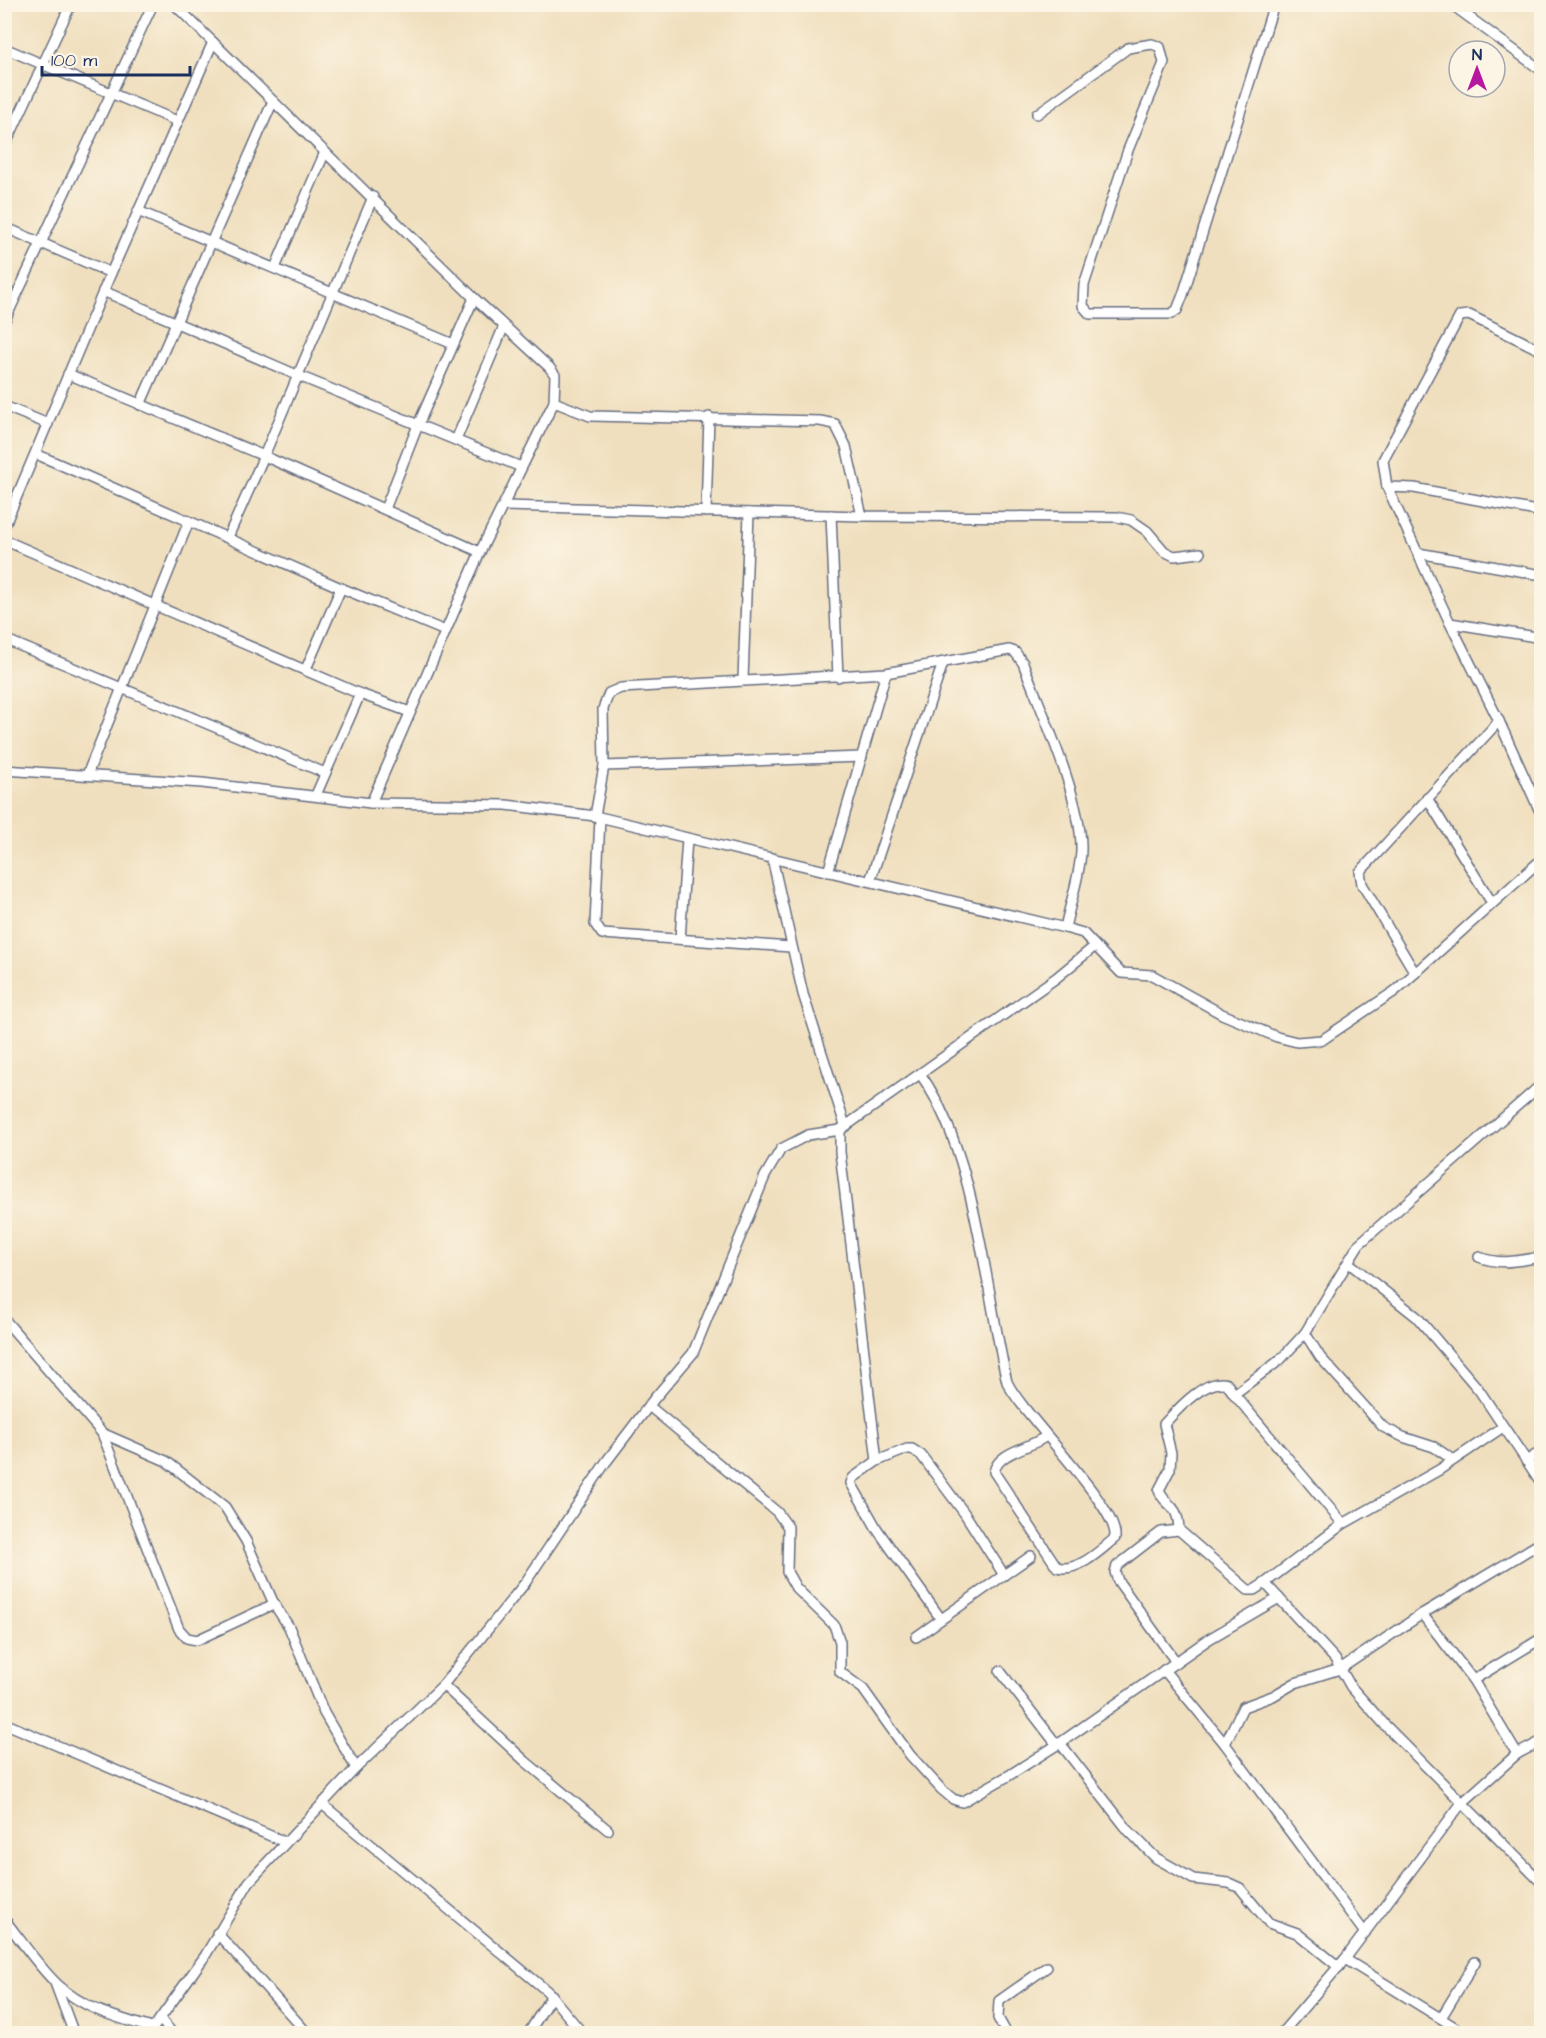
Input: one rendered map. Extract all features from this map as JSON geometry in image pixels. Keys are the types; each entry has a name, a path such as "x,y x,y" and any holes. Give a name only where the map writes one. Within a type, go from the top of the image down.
{"street":[{"path":"4,148 71,4"},
{"path":"4,322 113,94 153,4"},
{"path":"174,4 555,375 554,402 480,552 371,803"},
{"path":"1037,114 1128,48 1146,44 1160,47 1164,63 1128,150 1084,285 1083,306 1090,314 1171,314 1177,310 1183,295 1274,4"},
{"path":"1451,4 1541,70"},
{"path":"4,527 103,291 213,42"},
{"path":"4,48 177,121"},
{"path":"140,405 273,101"},
{"path":"275,268 325,152"},
{"path":"228,537 299,376 373,197"},
{"path":"138,211 453,344"},
{"path":"4,227 111,273"},
{"path":"103,291 299,376 521,467"},
{"path":"385,509 418,425 474,298"},
{"path":"1542,351 1469,315 1460,316 1384,453 1383,468 1387,487 1450,623 1539,803 1542,816"},
{"path":"456,440 504,326"},
{"path":"68,374 264,456 480,552"},
{"path":"554,402 590,416 709,417 820,421 835,424 846,446 862,516"},
{"path":"4,406 48,424"},
{"path":"706,512 709,417"},
{"path":"36,454 341,588 446,631"},
{"path":"1387,487 1414,488 1542,512"},
{"path":"504,506 862,516 1117,517 1131,520 1147,531 1164,551 1174,556 1200,553"},
{"path":"743,680 749,513"},
{"path":"831,515 838,677"},
{"path":"87,775 189,521"},
{"path":"4,540 360,693 410,712"},
{"path":"1418,553 1542,575"},
{"path":"306,669 341,588"},
{"path":"1450,623 1542,638"},
{"path":"4,639 325,773"},
{"path":"791,947 602,934 597,930 598,817 604,766 603,709 609,693 621,688 886,673 1009,650 1015,652 1023,663 1074,805 1080,833 1081,853 1065,927"},
{"path":"870,881 943,663"},
{"path":"828,872 886,673"},
{"path":"316,795 360,693"},
{"path":"1415,973 1362,884 1360,872 1499,721"},
{"path":"604,766 862,758"},
{"path":"4,770 316,795 371,803 506,805 598,817 1065,927 1083,933 1121,973 1152,975 1254,1029 1297,1042 1311,1042 1334,1034 1395,991 1542,859"},
{"path":"1427,798 1492,903"},
{"path":"680,939 687,839"},
{"path":"772,858 803,994 843,1128 840,1152 877,1461"},
{"path":"4,1919 55,1983 71,1996 106,2015 151,2031 205,1956 217,1932 249,1882 356,1768 443,1685 525,1582 600,1471 693,1353 765,1176 781,1149 808,1135 843,1128 1056,978 1095,946"},
{"path":"921,1075 933,1091 951,1129 966,1180 1007,1382 1014,1397 1034,1417 1046,1436 1090,1488 1113,1523 1116,1532 1115,1538 1107,1545 1073,1568 1057,1567 994,1472 995,1466 1004,1457 1046,1436"},
{"path":"1234,1395 1280,1360 1305,1333 1359,1244 1542,1084"},
{"path":"1479,1257 1494,1263 1505,1263 1542,1257"},
{"path":"1349,1263 1417,1317 1479,1390 1542,1484"},
{"path":"4,1319 102,1432 179,1629 187,1638 197,1640 274,1604"},
{"path":"1305,1333 1320,1357 1383,1427 1434,1447 1452,1459"},
{"path":"1179,1530 1176,1510 1161,1496 1159,1490 1170,1469 1171,1454 1164,1425 1175,1413 1213,1383 1227,1384 1343,1524"},
{"path":"649,1406 777,1512 789,1527 787,1572 795,1588 834,1625 840,1642 840,1672 863,1689 910,1755 953,1799 962,1802 969,1800 1058,1744 1209,1639 1279,1599"},
{"path":"1176,1662 1118,1581 1115,1572 1117,1566 1154,1537 1171,1529 1179,1530 1248,1590 1254,1590 1343,1524 1439,1470 1452,1459 1503,1427"},
{"path":"102,1432 166,1461 225,1507 246,1541 274,1604 289,1627 324,1713 356,1768"},
{"path":"941,1619 855,1494 851,1483 853,1478 877,1461 907,1449 912,1449 921,1455 965,1514 1004,1575"},
{"path":"1526,1461 1542,1451"},
{"path":"1225,1744 1243,1707 1273,1696 1295,1683 1340,1669 1422,1614 1542,1542"},
{"path":"916,1636 1031,1557"},
{"path":"1265,1583 1335,1659 1351,1687 1385,1725 1542,1883"},
{"path":"1422,1614 1473,1680 1516,1754"},
{"path":"1473,1680 1542,1638"},
{"path":"1164,1670 1225,1744 1365,1933"},
{"path":"1000,1671 1128,1830 1156,1858 1193,1879 1229,1883 1240,1888 1269,1923 1297,1933 1342,1963 1466,2034"},
{"path":"443,1685 525,1761 608,1830"},
{"path":"4,1723 285,1842"},
{"path":"1281,2034 1342,1963 1461,1804 1516,1754 1542,1741"},
{"path":"322,1804 552,1995 583,2034"},
{"path":"217,1932 308,2034"},
{"path":"1441,2018 1475,1962"},
{"path":"1007,2034 998,2018 999,2001 1047,1967"},
{"path":"55,1983 74,2034"},
{"path":"528,2034 552,1995"},
{"path":"160,2019 173,2034"}]}
